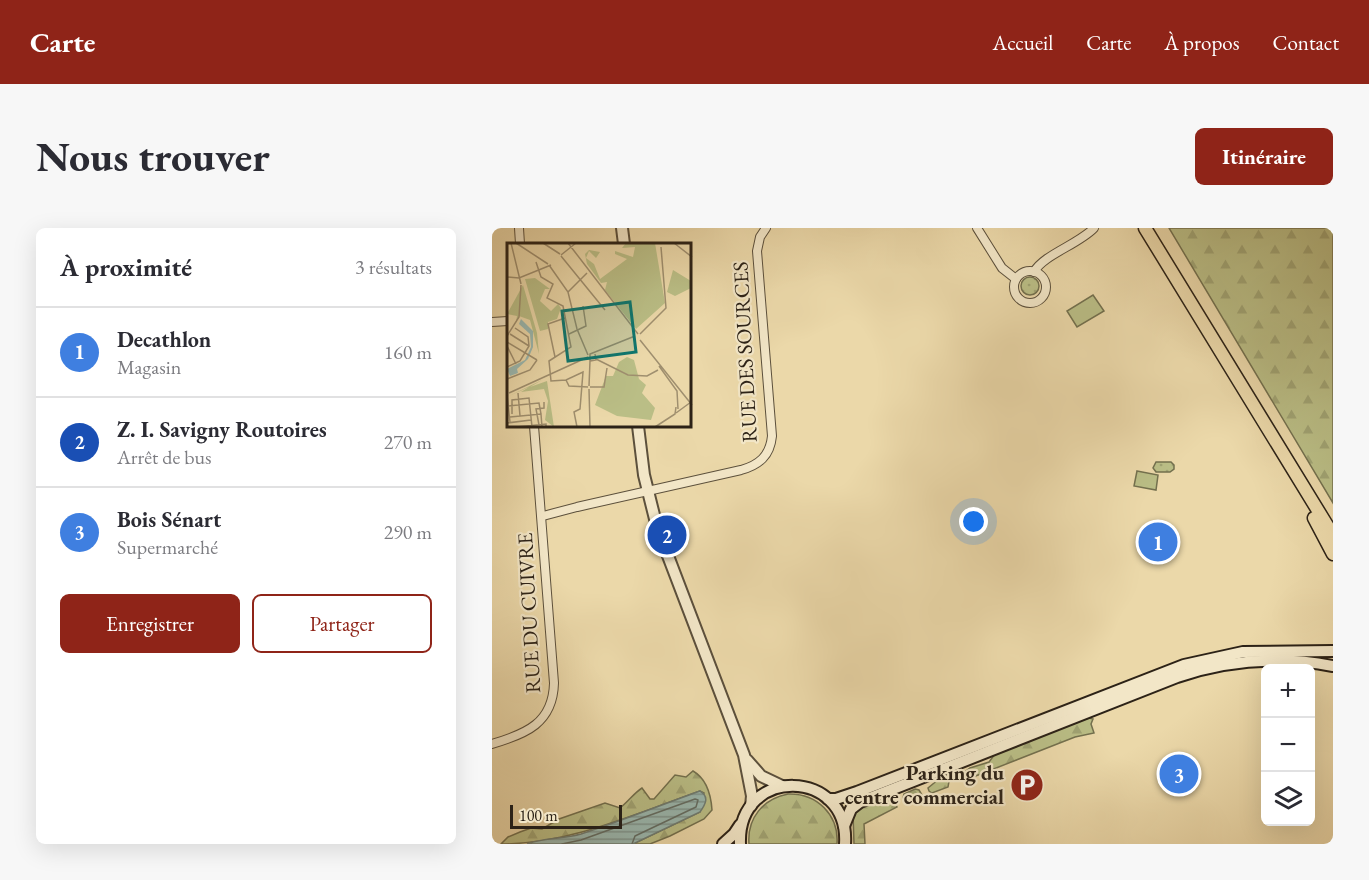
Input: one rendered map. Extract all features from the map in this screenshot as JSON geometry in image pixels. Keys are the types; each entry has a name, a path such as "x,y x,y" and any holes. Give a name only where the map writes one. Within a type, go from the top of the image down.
{"main road":[{"path":"622,228 624,243"},
{"path":"1145,228 1333,534"},
{"path":"638,428 647,492 662,541 744,755 752,796 751,806"},
{"path":"1297,478 1306,502 1333,554"},
{"path":"844,826 851,809 860,802 1184,665 1222,655 1261,651 1333,651"},
{"path":"828,799 843,797 1095,704 1213,666 1258,660 1333,666"},
{"path":"744,755 754,770 782,786"},
{"path":"723,844 734,834 751,806 764,793 782,786 807,787 828,799 838,811 844,826 845,844"},
{"path":"740,844 742,822"}],"street":[{"path":"519,228 520,243"},
{"name":"RUE DES SOURCES","path":"543,516 752,467 763,459 768,452 772,436 757,251 765,228"},
{"path":"978,228 1002,268 1016,279"},
{"path":"1034,272 1045,261 1085,237 1094,228"},
{"path":"1027,271 1034,272 1044,280 1046,287 1040,299 1026,302 1015,293 1014,286 1016,279 1027,271"},
{"path":"492,322 507,321"},
{"name":"RUE DU CUIVRE","path":"492,744 527,731 537,724 549,710 553,698 554,683 543,516 534,428"}],"green space":[{"path":"1169,228 1333,228 1333,503"},
{"path":"1030,277 1036,280 1039,286 1036,292 1030,295 1024,292 1021,286 1024,280"},
{"path":"1093,295 1104,311 1077,327 1067,311"},
{"path":"1156,462 1171,462 1174,469 1170,472 1156,472 1153,468"},
{"path":"1137,471 1158,475 1156,490 1134,486"},
{"path":"1089,718 1093,719 1091,724 1094,733 1075,737 963,781 961,775 970,768 989,762 995,754 1035,734"},
{"path":"693,771 702,778 707,788 712,810 704,819 650,844 633,844 700,812 704,793 700,791 627,818 577,833 527,843 501,844 508,837 520,832 531,828 542,829 559,819 605,803 620,808 642,788 650,799 654,799 675,775 686,777"},
{"path":"939,779 949,781 948,787 932,793 928,788"},
{"path":"915,789 919,790 922,795 907,803 903,798 904,794"},
{"path":"788,794 808,797 824,808 834,824 837,844 749,844 751,826 758,811 771,800"},
{"path":"893,798 897,807 864,824 865,844 854,844 853,813 864,805"}],"water":[{"path":"700,791 706,798 700,812 633,844 527,844 581,834"}],"place":[{"name":"Z. I. Savigny Routoires","path":"667,535"},
{"name":"Decathlon","path":"1158,542"},
{"name":"Bois Sénart","path":"1179,774"},
{"name":"Parking du centre commercial","path":"1027,785"}]}
